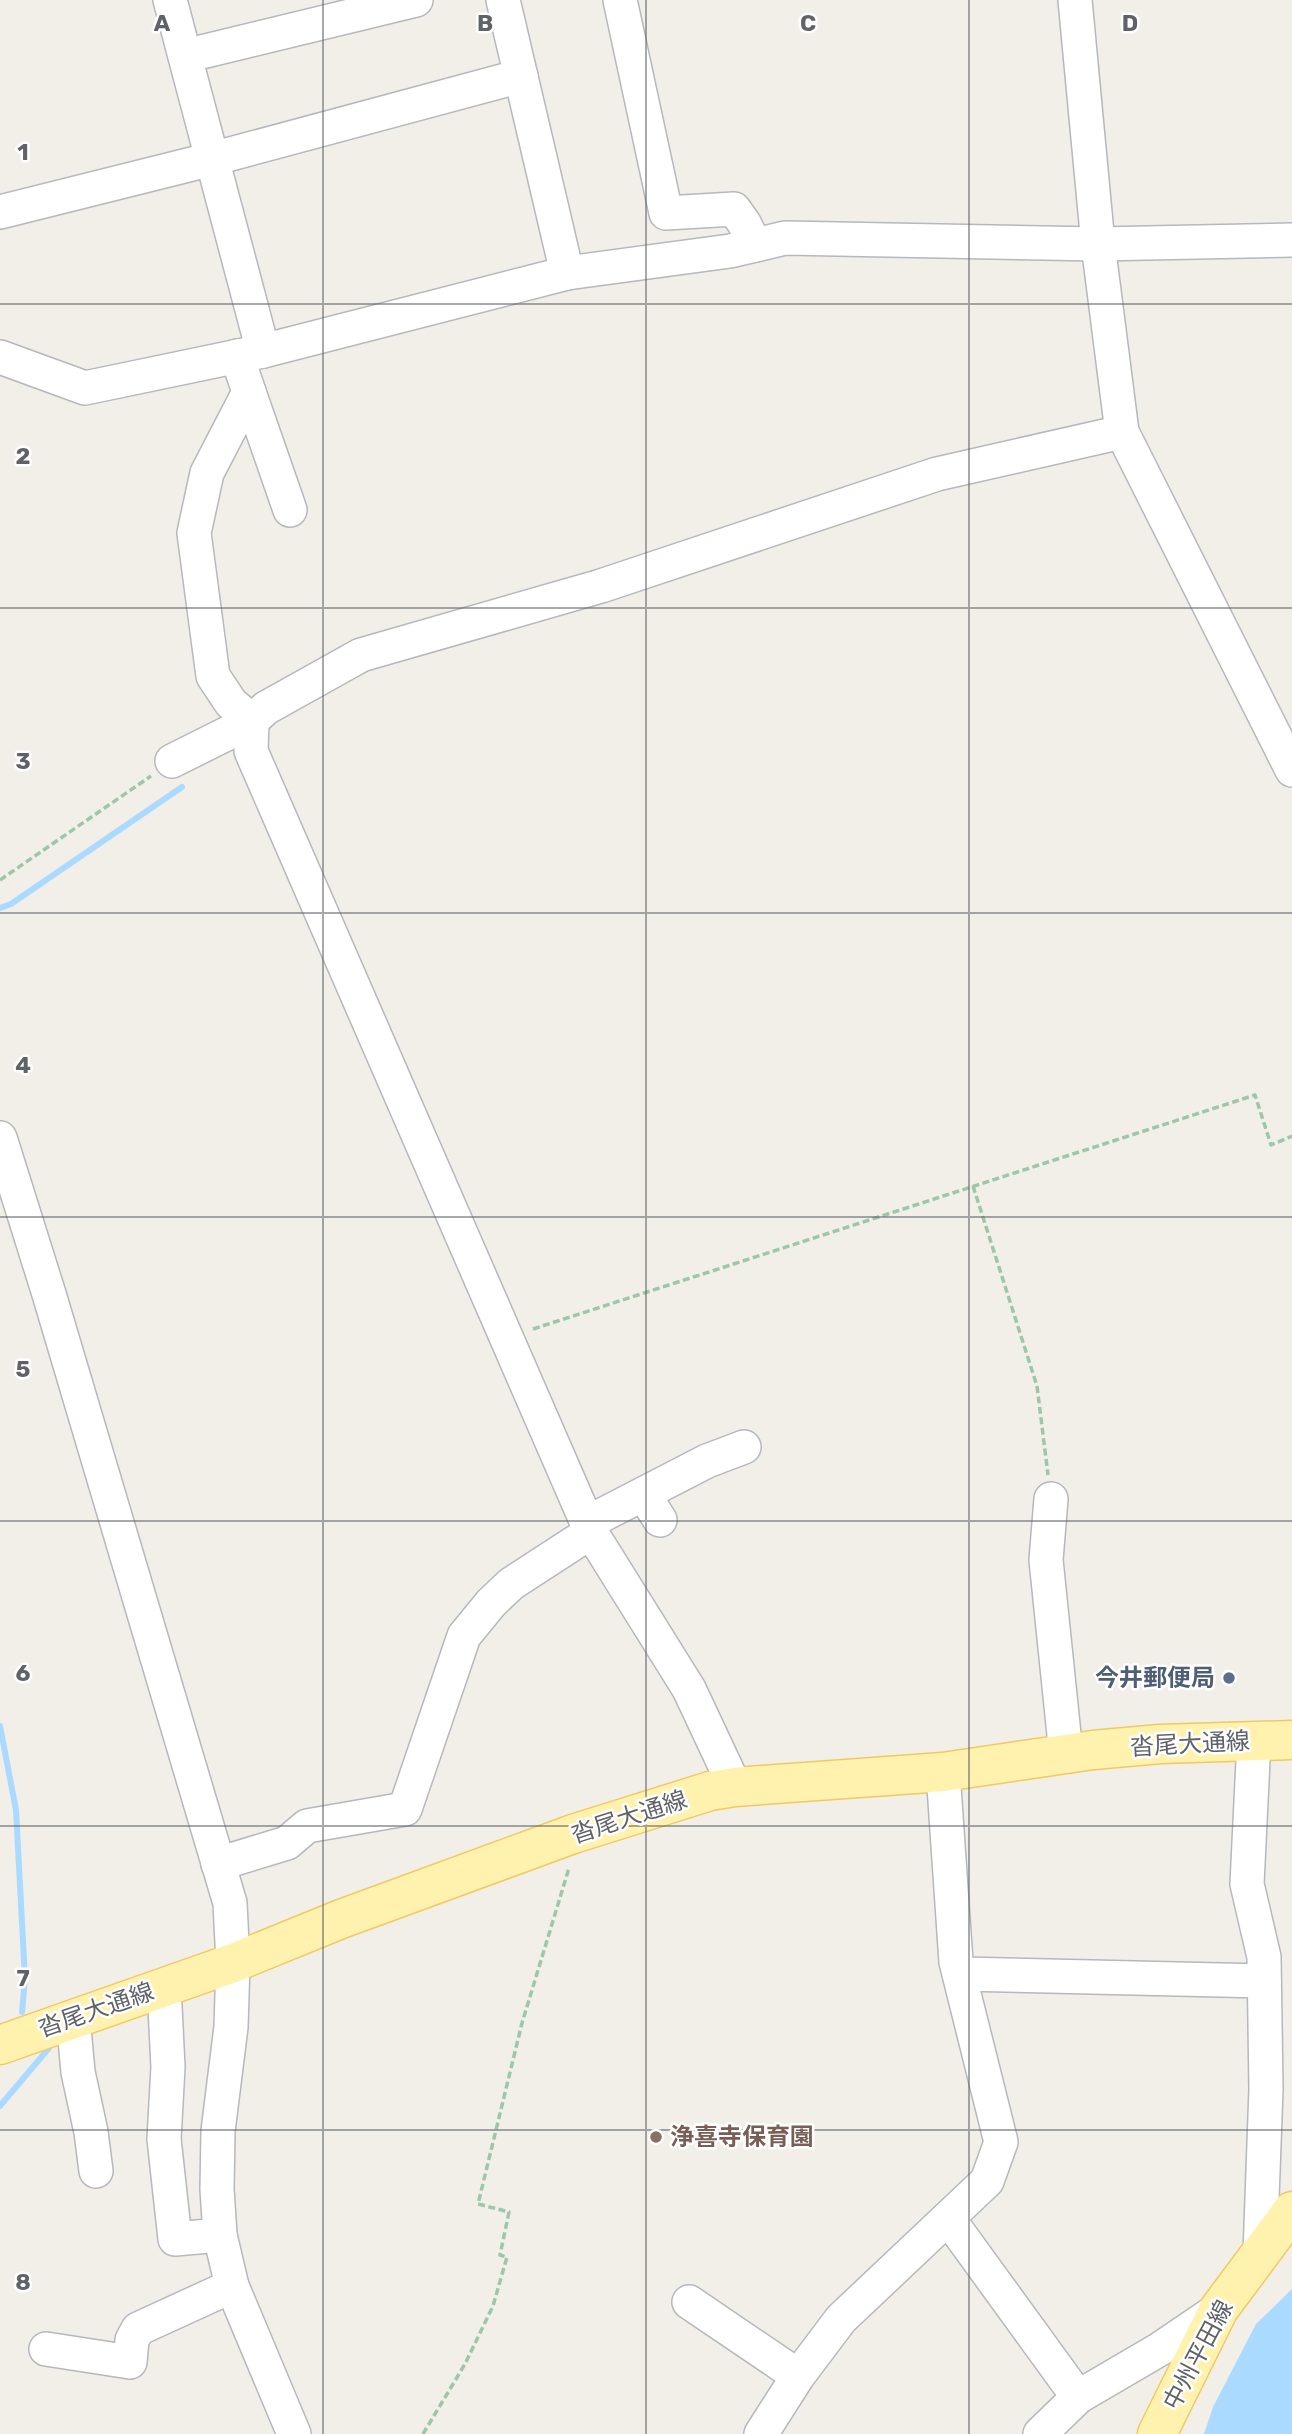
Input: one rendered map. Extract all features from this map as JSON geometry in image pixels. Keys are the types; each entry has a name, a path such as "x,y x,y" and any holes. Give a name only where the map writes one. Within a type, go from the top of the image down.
{"main road":[{"name":"沓尾大通線","path":"0,2045 233,1963 341,1919 573,1834 710,1791 943,1772 1066,1754 1160,1744 1292,1740"},
{"name":"中州平田線","path":"1157,2434 1219,2309 1292,2211"}],"street":[{"path":"170,0 212,159 250,354 249,392 290,510"},
{"path":"185,57 416,0"},
{"path":"503,0 567,273"},
{"path":"620,0 666,214 734,209 755,245"},
{"path":"1075,0 1098,244 1122,432 1292,769"},
{"path":"0,212 212,159 521,76"},
{"path":"0,356 85,388 250,354 567,273 730,251 785,238 1098,244 1292,240"},
{"path":"249,392 207,473 194,533 213,676 231,704 252,722"},
{"path":"172,761 252,722 266,708 361,656 601,586 937,474 1122,432"},
{"path":"252,722 251,751 589,1528 689,1689 735,1787"},
{"path":"0,1138 230,1903 233,1963 231,2026 218,2131 217,2189 220,2235 232,2286 294,2434"},
{"path":"218,1864 288,1843 307,1826 404,1809 464,1636 491,1603 511,1584 589,1528 652,1508 707,1461 744,1447"},
{"path":"1051,1499 1046,1560 1066,1754"},
{"path":"1254,1740 1247,1884 1264,1957 1264,1981 1279,2091 1261,2253"},
{"path":"761,2434 798,2376 841,2319 987,2181 1001,2142 956,1962 943,1772"},
{"path":"960,1975 1264,1981"},
{"path":"164,1987 168,2067 164,2139 175,2239 220,2235"},
{"path":"74,2018 78,2072 96,2171"},
{"path":"948,2218 1078,2397"},
{"path":"46,2349 130,2362 132,2340 138,2329 232,2286"},
{"path":"689,2302 798,2376"},
{"path":"1040,2434 1078,2397 1160,2349 1219,2309"}],"path":[{"path":"0,880 172,761"},
{"path":"508,1337 1255,1095 1271,1145 1292,1136"},
{"path":"974,1186 1037,1386 1051,1499"},
{"path":"423,2434 471,2352 493,2306 507,2257 500,2255 509,2212 478,2204 522,2023 570,1864"}],"water":[{"path":"1292,2289 1292,2434 1204,2434 1213,2407 1256,2324"}],"waterway":[{"path":"0,908 11,904 182,787"},
{"path":"0,1726 16,1810 25,1979 22,2012"},
{"path":"0,2106 49,2048"}],"place":[{"name":"今井郵便局","path":"1229,1678"},
{"name":"浄喜寺保育園","path":"656,2137"}]}
